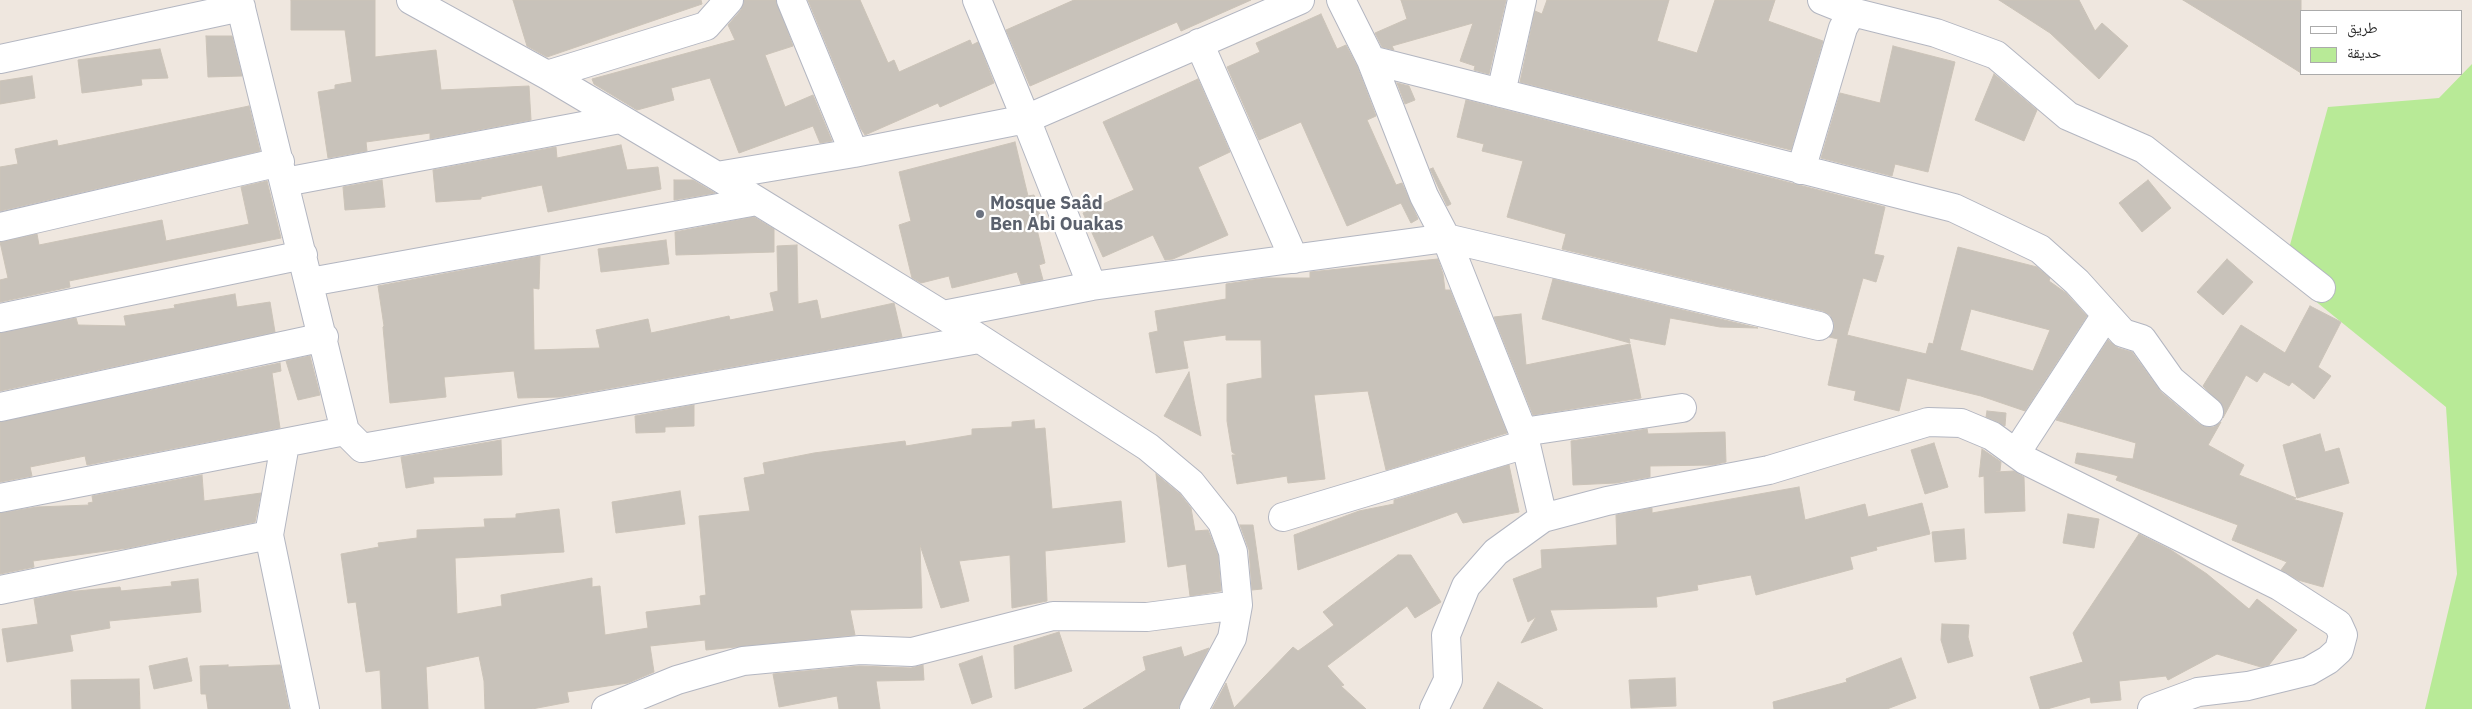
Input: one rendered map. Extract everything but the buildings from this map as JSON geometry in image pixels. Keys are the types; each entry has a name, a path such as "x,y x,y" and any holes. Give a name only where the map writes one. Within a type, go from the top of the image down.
{"street":[{"path":"411,0 547,75 620,118 943,315 1148,447 1191,483 1222,522 1233,552 1238,605 1232,638 1194,709"},
{"path":"547,75 706,26 729,0"},
{"path":"791,0 854,152"},
{"path":"977,0 1092,286"},
{"path":"717,176 1026,119 1300,0"},
{"path":"1341,0 1371,60 1424,196 1446,238 1525,438 1543,518"},
{"path":"1501,93 1522,0"},
{"path":"1822,0 1852,12 1936,33 1996,55 2068,116 2144,149 2321,288"},
{"path":"0,59 240,3 324,337 345,431 362,448 979,338"},
{"path":"1801,170 1843,28 1852,12"},
{"path":"1199,43 1294,259"},
{"path":"1371,60 1954,208 2040,249 2077,282 2123,333 2142,340 2172,380 2209,412"},
{"path":"0,226 282,172 620,118"},
{"path":"310,282 757,201"},
{"path":"943,315 1092,286 1446,238 1820,326"},
{"path":"0,318 303,255"},
{"path":"2016,454 2106,315"},
{"path":"0,408 324,337"},
{"path":"1283,517 1525,438 1682,408"},
{"path":"1434,709 1448,680 1446,635 1466,586 1496,552 1543,518 1607,501 1769,470 1928,422 1962,423 1992,436 2025,460 2279,586 2338,624 2343,636 2339,650 2328,660 2309,671 2248,686 2198,692 2152,709"},
{"path":"0,498 345,431"},
{"path":"285,444 268,535 305,709"},
{"path":"0,590 268,535"},
{"path":"606,709 677,680 743,661 860,650 912,652 1053,616 1147,617 1238,605"}],"green space":[{"path":"2472,64 2472,709 2425,709 2457,574 2446,407 2282,274 2328,107 2439,98"}],"place":[{"name":"Mosque Saâd Ben Abi Ouakas","path":"980,214"}]}
